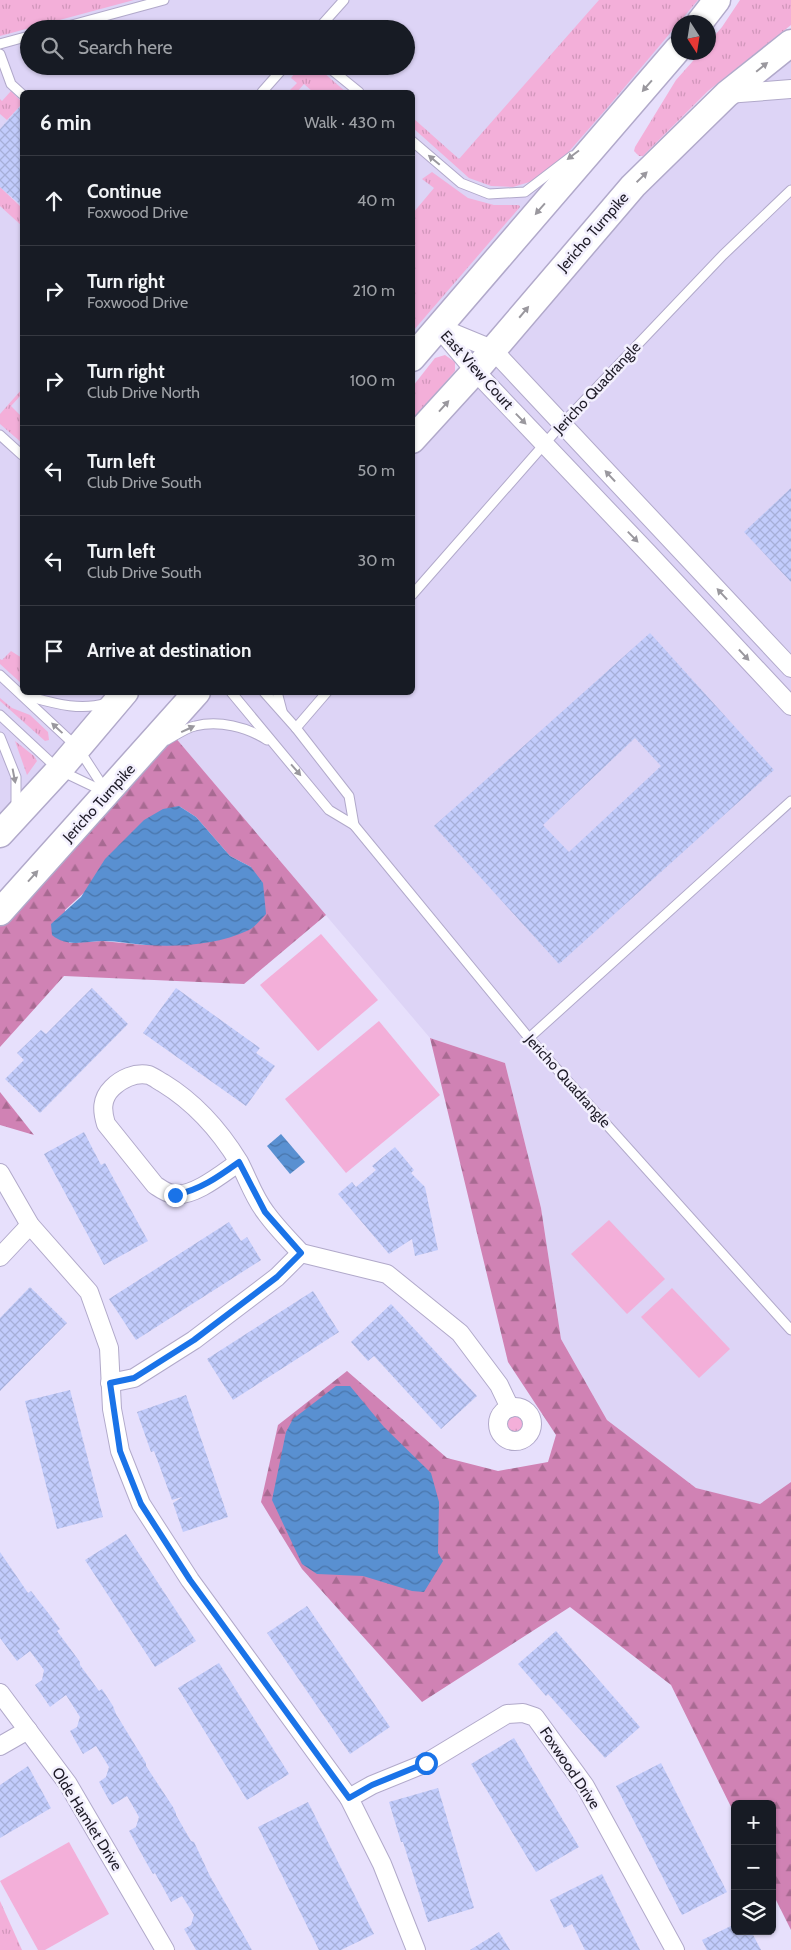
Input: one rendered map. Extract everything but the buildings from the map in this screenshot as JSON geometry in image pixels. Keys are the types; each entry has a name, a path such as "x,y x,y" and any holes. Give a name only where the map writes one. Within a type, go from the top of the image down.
{"main road":[{"path":"705,15 717,0"},
{"name":"Jericho Turnpike","path":"415,437 475,372 633,186 727,94 791,43"},
{"path":"415,354 671,57"},
{"path":"7,825 59,770 123,695"},
{"name":"Jericho Turnpike","path":"0,912 108,794 194,695"}],"street":[{"path":"727,94 791,89"},
{"name":"East View Court","path":"438,327 492,350 791,668"},
{"name":"East View Court","path":"438,327 475,372 791,706"},
{"path":"239,1162 211,1182 187,1192 175,1195 166,1192 155,1185 106,1124 103,1113 104,1100 110,1090 120,1080 135,1075 150,1076 173,1090 203,1116 220,1136 239,1162 265,1212 301,1253 387,1274 460,1333 499,1384 510,1408"},
{"path":"0,1173 30,1225 89,1292 108,1348 110,1383 120,1451 141,1504 190,1580 349,1798 382,1864 416,1950"},
{"path":"0,1257 30,1225"},
{"path":"110,1383 134,1378 194,1340 277,1277 301,1253"},
{"name":"Olde Hamlet Drive","path":"0,1693 68,1784 165,1950"},
{"name":"Foxwood Drive","path":"349,1798 372,1785 426,1763 507,1714 522,1713 534,1717 585,1786 675,1950"},
{"path":"0,1746 28,1730"}],"lane":[{"path":"90,20 164,0"},
{"path":"326,20 344,0"},
{"path":"0,44 20,38"},
{"path":"0,54 12,84 20,92"},
{"path":"264,90 277,75"},
{"path":"338,75 357,90"},
{"path":"415,144 461,183 489,194 525,192 612,126"},
{"name":"Jericho Quadrangle","path":"415,591 544,443 723,255 791,190"},
{"path":"0,435 20,453"},
{"path":"0,675 20,693"},
{"path":"22,695 70,706 86,707 103,704 123,695"},
{"path":"22,695 78,748 108,794"},
{"name":"Jericho Quadrangle","path":"233,695 329,810 354,825 529,1038 791,1330"},
{"name":"Jericho Quadrangle","path":"267,695 296,728 349,796 354,825"},
{"name":"Jericho Quadrangle","path":"278,695 283,713"},
{"path":"296,728 324,695"},
{"path":"0,715 59,770 108,794"},
{"name":"Jericho Quadrangle","path":"145,752 194,726 219,723 243,729 263,737 274,744"},
{"path":"0,737 16,777 17,804 7,825"},
{"path":"529,1038 791,801"}],"shaded area":[{"path":"0,0 707,0 695,15 671,15 671,43 415,341 415,90 20,90 20,695 109,695 0,820"},
{"path":"791,43 791,1482 760,1505 696,1488 607,1420 561,1339 541,1208 505,1063 430,1038 174,736 196,695 415,695 415,438 587,238"}],"green space":[{"path":"0,0 134,0 60,20 20,20 20,31 0,36"},
{"path":"599,0 698,0 685,15 671,15 671,32 558,164 536,180 513,187 491,186 469,178 415,130 415,120 459,159"},
{"path":"740,0 791,0 791,25 708,91 643,156 639,156 634,151 635,147 676,80 694,60 716,60 716,34"},
{"path":"293,75 326,75 344,90 311,90 304,84 299,90 290,90 297,83 291,78"},
{"path":"11,91 20,100 20,106 7,120 0,114 0,99 2,101"},
{"path":"432,172 468,198 494,205 519,205 520,207 415,329 415,211 434,188 422,179"},
{"path":"0,187 20,206 20,224 0,206"},
{"path":"445,355 455,362 455,371 415,418 415,383 435,358"},
{"path":"20,391 20,396 11,406 20,415 20,441 0,424 0,414"},
{"path":"11,651 20,657 20,682 0,664 0,659 2,660"},
{"path":"0,698 12,708 30,715 48,732 49,740 45,741 0,701"},
{"path":"174,736 326,915 244,984 64,976 0,1047 0,913","holes":["179,806 196,817 230,856 251,867 250,929 218,940 184,944 144,945 102,941 69,943 65,910"]},
{"path":"15,741 34,756 37,761 27,775"},
{"path":"321,934 378,1000 318,1051 260,985"},
{"path":"379,1021 440,1095 346,1173 285,1099"},
{"path":"430,1038 505,1063 541,1208 561,1339 607,1420 696,1488 760,1504 791,1482 791,1930 776,1900 776,1800 731,1800 731,1807 671,1685 570,1607 422,1702 302,1569 261,1502 278,1425 347,1371 447,1458 498,1471 548,1462 556,1435 508,1362"},
{"path":"0,1092 34,1135 0,1125"},
{"path":"609,1220 665,1279 627,1314 571,1254"},
{"path":"672,1288 730,1349 699,1378 641,1317"},
{"path":"516,1411 525,1415 529,1424 525,1433 516,1437 507,1433 503,1424 507,1415"},
{"path":"69,1842 109,1914 45,1950 38,1950 0,1881"},
{"path":"0,1901 22,1950 0,1950"}],"water":[{"path":"179,806 196,817 230,856 251,867 263,883 266,914 258,923 249,930 224,939 172,946 114,941 70,943 52,935 51,924 81,897 105,859 144,820 163,809"},
{"path":"281,1134 305,1162 290,1174 267,1146"},
{"path":"336,1386 350,1386 384,1427 431,1473 439,1502 438,1553 443,1561 424,1592 412,1591 363,1576 317,1574 302,1564 272,1500 286,1432 293,1419"}],"route":[{"path":"175,1195 211,1182 239,1162 265,1212 301,1253 277,1277 194,1340 134,1378 110,1383 112,1409 120,1451 141,1504 190,1580 349,1798 372,1785 426,1763"}]}
